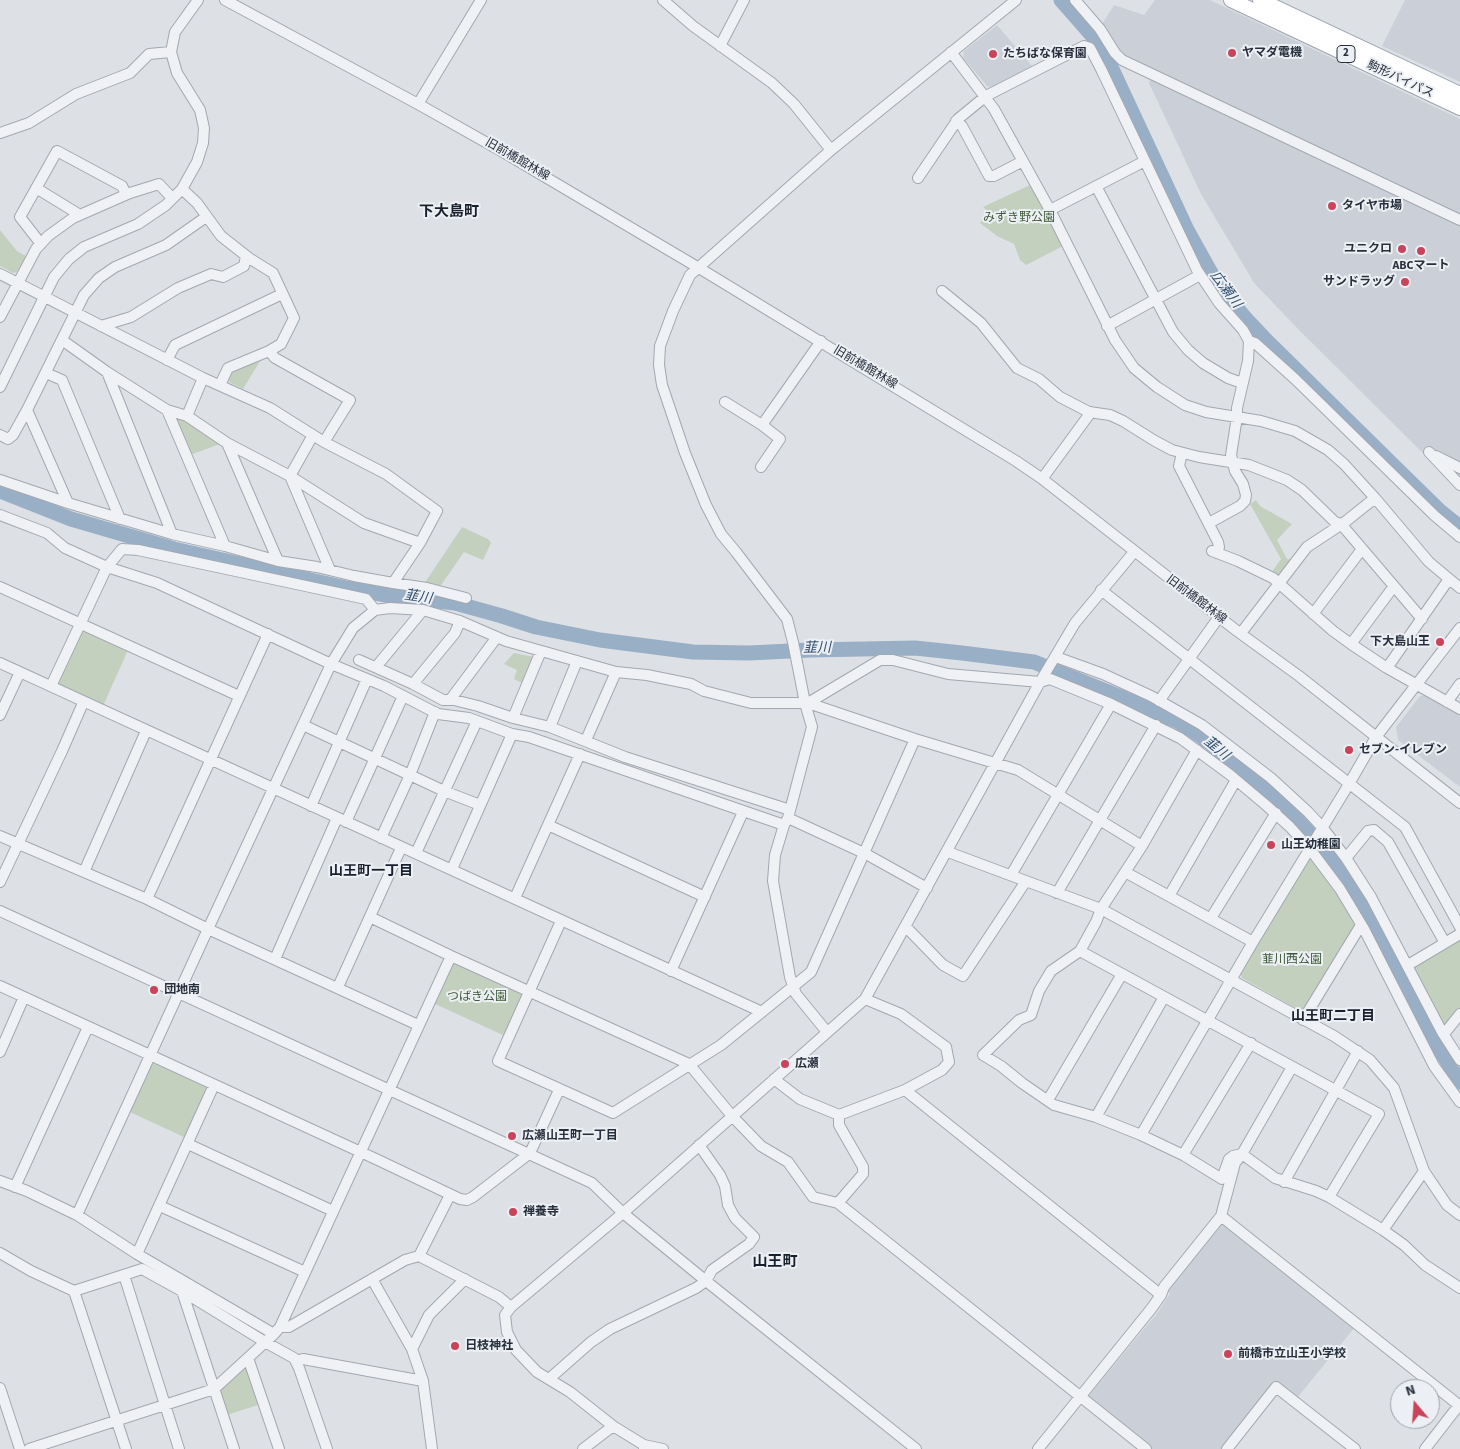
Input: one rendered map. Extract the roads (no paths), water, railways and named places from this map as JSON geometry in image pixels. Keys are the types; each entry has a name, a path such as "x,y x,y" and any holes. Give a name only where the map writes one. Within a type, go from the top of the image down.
{"main road":[{"name":"駒形バイパス","path":"1231,0 1460,108"},
{"name":"駒形バイパス","path":"1260,0 1460,94"},
{"path":"1401,74 1420,83 1436,97"}],"street":[{"path":"0,387 54,277 69,259 84,247 138,224 182,189 197,162 203,143 204,128 200,110 177,74 171,52 175,32 198,0"},
{"name":"旧前橋館林線","path":"225,0 418,104 699,268 1016,460 1219,617 1299,676 1460,803"},
{"path":"418,104 481,0"},
{"path":"663,0 693,26 772,83 794,104 831,150"},
{"path":"720,46 744,0"},
{"path":"827,1032 796,994 793,987 773,881 775,855 788,818 812,727 793,642 787,619 721,534 706,505 685,453 662,385 659,365 660,346 669,320 690,275 831,150 1016,0"},
{"path":"1075,0 1100,29 1115,54 1122,60 1460,220"},
{"path":"918,178 956,121 986,96 1087,46 1101,69 1200,275 1219,304 1243,330 1249,341 1248,361 1237,408 1238,417 1231,455 1234,471 1245,490 1245,501 1240,506 1209,523"},
{"path":"0,133 29,123 76,94 130,73 149,54 171,52"},
{"path":"951,52 986,96 1050,210 1122,352 1134,368 1157,387 1186,405 1206,412 1278,426 1295,431 1314,442 1344,464 1425,557 1460,588"},
{"path":"956,121 962,126 988,176 994,176 1023,162"},
{"path":"41,244 20,217 57,151 122,186 126,194"},
{"path":"1050,210 1145,161"},
{"path":"0,317 17,282 48,236 80,215 126,194 159,184 172,198"},
{"path":"1096,186 1173,332 1188,350 1211,369 1242,383"},
{"path":"36,188 80,215"},
{"path":"182,189 197,203 222,236 246,256 273,273 294,318 281,344 228,368 220,385"},
{"path":"0,436 8,439 13,435 84,295 99,278 115,266 166,245 206,217"},
{"path":"101,326 131,317 178,288 211,274 223,277 244,266 246,256"},
{"path":"0,274 203,378 270,408 324,442 386,474 437,511 420,543 393,583"},
{"path":"1108,326 1200,275"},
{"path":"942,291 981,324 1017,368 1039,379 1060,397 1090,412 1123,421 1155,441 1182,453 1256,468 1287,480 1302,490 1335,522 1340,524 1422,619"},
{"path":"167,360 175,345 282,294"},
{"path":"62,340 107,372 167,410 187,416 227,443 290,476 364,523 420,543"},
{"path":"762,425 821,341"},
{"path":"1249,341 1255,343 1295,379 1435,516 1460,537"},
{"path":"269,351 275,358 350,400 324,442"},
{"path":"107,372 172,534"},
{"path":"46,373 62,380 120,518"},
{"path":"187,416 203,378"},
{"path":"724,402 762,425 780,439 760,467"},
{"path":"27,410 68,503"},
{"path":"167,410 225,546"},
{"path":"1042,479 1090,412"},
{"path":"290,476 313,435"},
{"path":"227,443 278,561"},
{"path":"1460,468 1429,452 1460,485"},
{"path":"1182,453 1179,466 1218,542 1219,547 1214,552 1258,570 1280,584 1351,644 1387,668 1460,709"},
{"path":"290,476 330,570"},
{"path":"0,480 68,503 172,534 278,561 427,588 466,598"},
{"path":"1241,633 1307,547 1375,498"},
{"path":"0,515 47,532 65,548 107,567 158,583 435,712 469,718 512,734 529,737 744,812 788,818"},
{"path":"51,686 107,567 122,549 138,550 366,599 375,610"},
{"path":"1314,614 1362,550"},
{"path":"663,1449 644,1447 613,1426 570,1392 537,1372 516,1350 507,1332 505,1315 511,1307 623,1213 865,999 1075,623 1134,552"},
{"path":"1387,668 1449,579"},
{"path":"1351,644 1394,586"},
{"path":"0,587 239,696"},
{"path":"1102,590 1405,827 1460,927"},
{"path":"77,1215 332,664 353,628 375,610 390,608 422,610 460,621 497,637 541,651 616,672 656,676 690,684 704,691 751,703 806,703 1018,770 1142,846"},
{"path":"376,667 422,610"},
{"path":"1159,701 1219,617"},
{"path":"413,684 455,633 460,621"},
{"path":"1141,1135 1253,942 1350,784 1376,736 1460,628"},
{"path":"147,899 268,634"},
{"path":"450,700 497,637"},
{"path":"513,718 541,651"},
{"path":"1055,658 1103,674 1159,701 1202,725 1271,778 1346,858 1371,896 1444,1034 1460,1060"},
{"path":"359,660 413,684 442,700 478,706 513,718 550,727 788,818 866,854 927,888"},
{"path":"806,703 880,660 893,660 948,674 1050,679 1110,704 1180,738 1236,780 1276,813 1311,846 1340,889 1361,925 1434,1066 1460,1102"},
{"path":"550,727 577,661"},
{"path":"0,663 83,703 274,788 401,848 416,853 762,1012"},
{"path":"0,715 20,672"},
{"path":"586,740 616,672"},
{"path":"311,806 367,679"},
{"path":"1447,702 1460,684"},
{"path":"275,959 403,696"},
{"path":"0,882 83,703"},
{"path":"1011,875 1110,704"},
{"path":"381,838 410,775 435,712"},
{"path":"416,853 477,721"},
{"path":"303,725 444,791 480,805"},
{"path":"1057,892 1156,725"},
{"path":"84,872 146,731"},
{"path":"452,870 512,734"},
{"path":"561,921 498,1061 613,1113 721,1045 811,972 866,854 916,739"},
{"path":"1197,750 1142,846 1101,909 1080,951 1051,971 1039,991 1031,1015 1019,1020 983,1055 1054,1104 1096,1117 1141,1135 1183,1155 1222,1179 1229,1159 1242,1154 1275,1178 1329,1197 1383,1230 1404,1245 1425,1265 1460,1288"},
{"path":"515,898 580,754"},
{"path":"1169,896 1236,780"},
{"path":"672,971 744,812"},
{"path":"1210,918 1276,813"},
{"path":"548,825 705,897"},
{"path":"1346,858 1368,831 1374,830 1388,842 1444,943"},
{"path":"0,836 147,899 418,1025"},
{"path":"338,987 401,848"},
{"path":"948,852 1101,909 1358,1051 1378,1067 1394,1088 1424,1172 1447,1205 1460,1215"},
{"path":"1125,872 1253,942"},
{"path":"906,927 943,965 963,976 1026,881"},
{"path":"0,911 592,1183 623,1213 916,1449"},
{"path":"370,917 451,956 689,1064 732,1116 761,1146 788,1162 813,1197 838,1203 1146,1449"},
{"path":"1304,1020 1361,925"},
{"path":"1408,964 1460,934"},
{"path":"1080,951 1378,1114 1329,1197"},
{"path":"277,1331 451,956"},
{"path":"1048,1100 1122,974"},
{"path":"0,986 460,1200 467,1200 530,1154 560,1090"},
{"path":"0,1052 24,997"},
{"path":"1096,1117 1164,997"},
{"path":"774,1079 800,1099 839,1115 905,1090 942,1070 950,1062 946,1047 901,1014 865,999"},
{"path":"1444,1034 1460,1014"},
{"path":"15,1187 88,1027"},
{"path":"1183,1155 1251,1043"},
{"path":"1284,1182 1358,1051"},
{"path":"1038,1449 1161,1295 1164,1287 1221,1216 1235,1163 1292,1067"},
{"path":"137,1254 214,1085"},
{"path":"905,1090 1161,1295"},
{"path":"838,1203 863,1174 863,1168 839,1125 839,1115"},
{"path":"188,1144 333,1211"},
{"path":"549,1380 591,1342 610,1329 696,1288 706,1281 712,1270 749,1244 754,1237 735,1218 728,1205 725,1186 720,1175 699,1145"},
{"path":"1383,1230 1424,1172"},
{"path":"0,1181 27,1191 77,1215 137,1254 277,1331"},
{"path":"419,1256 450,1195"},
{"path":"160,1206 305,1272"},
{"path":"1221,1216 1460,1406 1425,1449"},
{"path":"0,1253 31,1271 74,1291 142,1269 182,1291 296,1361 327,1449"},
{"path":"29,1449 214,1389 277,1331 405,1260 419,1256 499,1297 511,1307"},
{"path":"124,1275 179,1449"},
{"path":"372,1279 412,1349 423,1381 432,1449"},
{"path":"412,1349 429,1315 465,1279"},
{"path":"74,1291 126,1449"},
{"path":"182,1291 234,1449"},
{"path":"248,1358 279,1449"},
{"path":"296,1361 303,1360 423,1381"},
{"path":"1227,1449 1276,1387 1355,1449"},
{"path":"0,1388 20,1449"},
{"path":"583,1449 613,1426"}],"waterway":[{"name":"広瀬川","path":"1061,0 1097,41 1104,52 1187,230 1216,282 1264,338 1440,511 1460,527"},
{"name":"韮川","path":"0,491 71,519 174,549 346,588 392,596 455,603 536,627 600,640 693,652 749,653 915,648 962,653 1034,662 1123,698 1177,721 1202,737 1282,803 1333,859 1365,908 1413,1001 1460,1082"}],"place":[{"name":"ヤマダ電機","path":"1232,53"},
{"name":"たちばな保育園","path":"993,54"},
{"name":"タイヤ市場","path":"1332,206"},
{"name":"ユニクロ","path":"1402,249"},
{"name":"ABCマート","path":"1421,251"},
{"name":"サンドラッグ","path":"1405,282"},
{"name":"下大島山王","path":"1440,642"},
{"name":"セブン-イレブン","path":"1349,750"},
{"name":"山王幼稚園","path":"1271,845"},
{"name":"団地南","path":"154,990"},
{"name":"広瀬","path":"785,1064"},
{"name":"広瀬山王町一丁目","path":"512,1136"},
{"name":"禅養寺","path":"513,1212"},
{"name":"日枝神社","path":"455,1346"},
{"name":"前橋市立山王小学校","path":"1228,1354"}],"district":[{"name":"下大島町","path":"449,213"},
{"name":"山王町一丁目","path":"371,872"},
{"name":"山王町二丁目","path":"1333,1017"},
{"name":"山王町","path":"775,1263"}],"park label":[{"name":"みずき野公園","path":"1019,218"},
{"name":"韮川西公園","path":"1292,960"},
{"name":"つばき公園","path":"477,997"}]}
